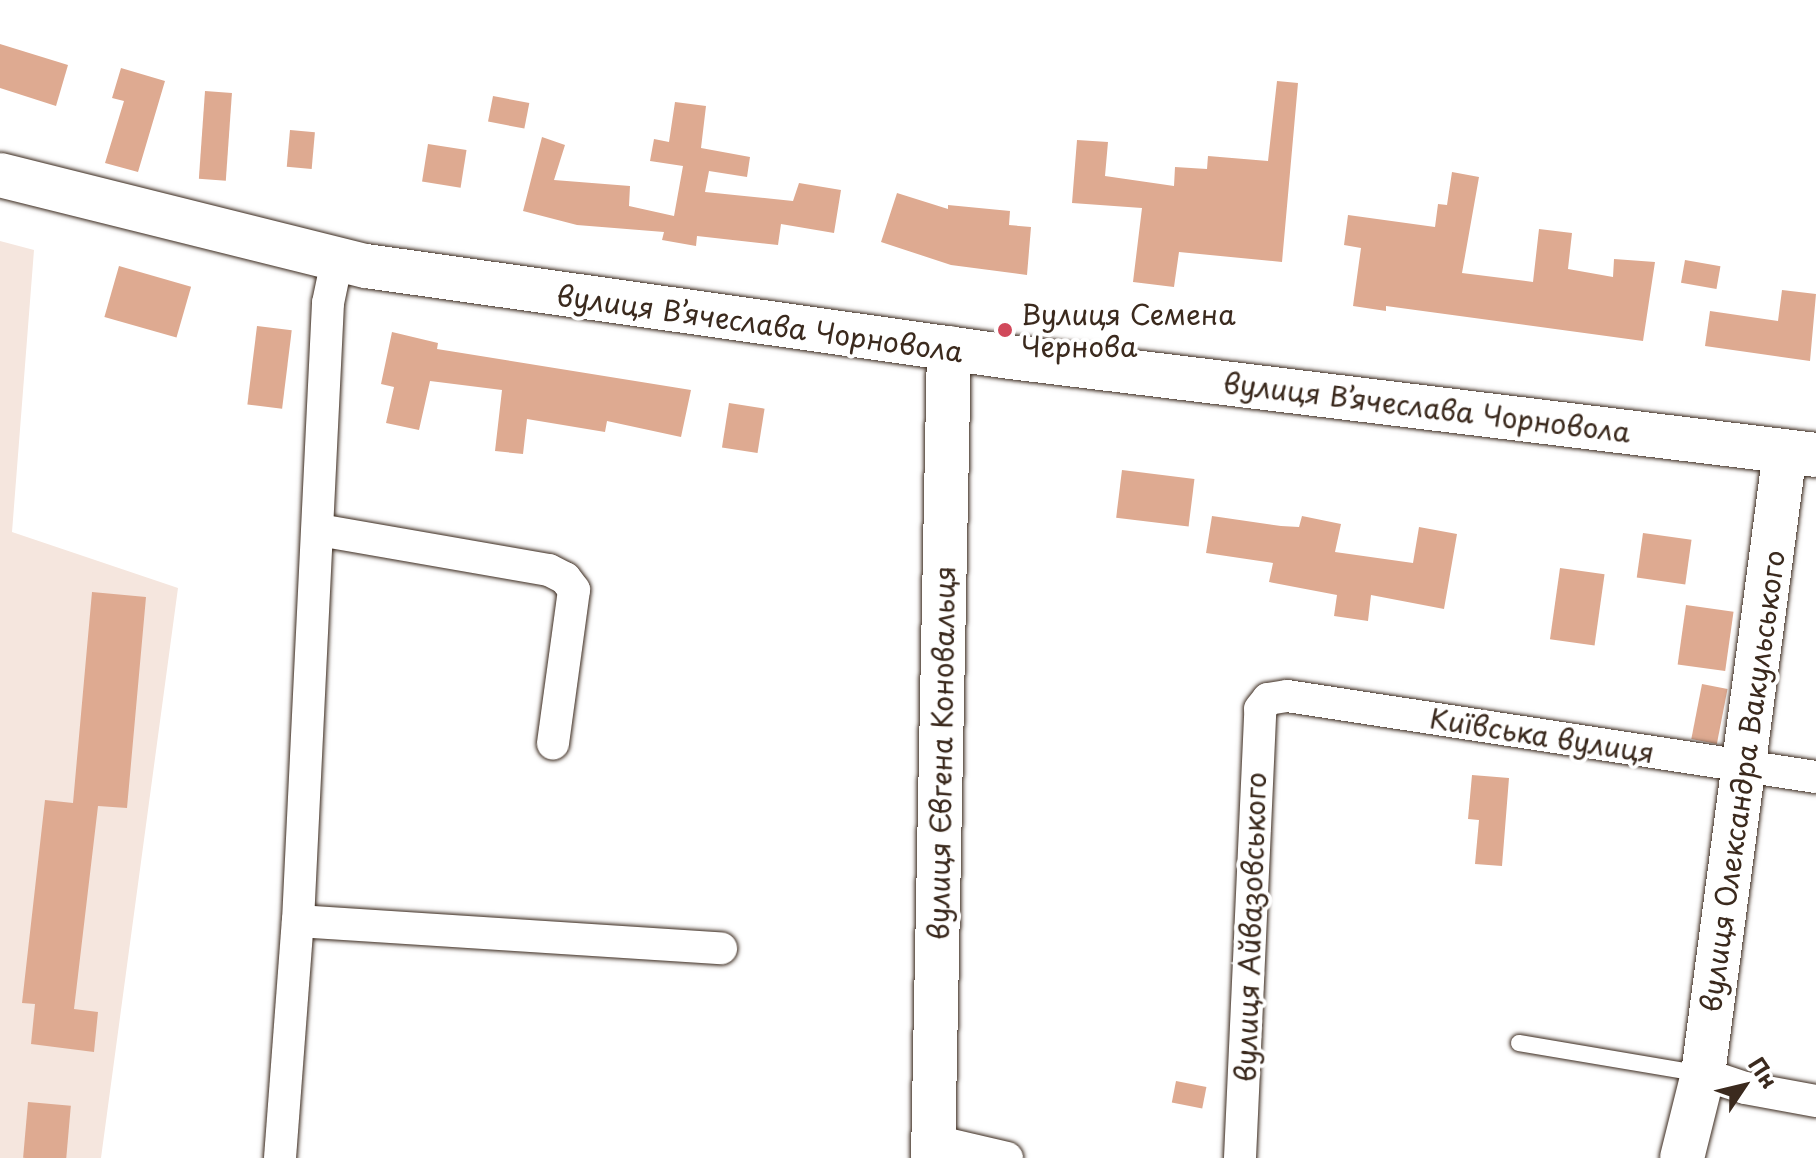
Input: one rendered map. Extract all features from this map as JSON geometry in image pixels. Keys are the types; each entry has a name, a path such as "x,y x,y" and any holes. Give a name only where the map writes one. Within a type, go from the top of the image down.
{"street":[{"name":"вулиця Вʼячеслава Чорновола","path":"0,175 337,260 949,348 1801,453"},
{"path":"280,1158 298,921 328,303 337,260"},
{"name":"вулиця Євгена Коновальця","path":"934,1150 949,348"},
{"name":"вулиця Олександра Вакульського","path":"1682,1158 1703,1074 1746,766 1801,453"},
{"path":"319,530 565,578 574,590 553,744"},
{"name":"Київська вулиця","path":"1268,699 1287,696 1816,777"},
{"name":"вулиця Айвазовського","path":"1240,1158 1260,709 1268,699"},
{"path":"298,921 721,948"},
{"path":"1703,1074 1816,1101"},
{"path":"934,1150 1007,1158"}],"lane":[{"path":"1519,1043 1703,1074"}],"shaded area":[{"path":"0,241 34,250 12,532 178,588 101,1158 0,1158"}],"building":[{"path":"0,44 68,65 56,106 0,88"},
{"path":"121,68 165,81 138,172 105,163 124,101 112,98"},
{"path":"1277,81 1298,83 1282,262 1179,252 1174,287 1133,282 1142,208 1072,203 1077,140 1108,142 1105,176 1174,186 1175,167 1207,169 1208,156 1268,161"},
{"path":"205,91 232,93 226,181 199,179"},
{"path":"493,96 529,103 524,129 488,122"},
{"path":"675,102 706,106 701,148 750,157 747,177 709,171 705,192 793,201 799,183 841,190 834,233 781,224 778,245 697,236 696,246 662,240 664,232 577,225 523,211 542,137 565,145 554,180 630,186 629,206 674,216 683,166 650,161 654,139 669,142"},
{"path":"290,130 315,132 312,169 287,167"},
{"path":"428,144 467,150 461,188 422,182"},
{"path":"1452,172 1479,177 1462,273 1533,282 1539,229 1572,233 1568,269 1613,277 1614,259 1655,262 1643,341 1386,306 1386,311 1353,306 1361,248 1344,245 1348,215 1435,227 1438,204 1447,205"},
{"path":"897,193 948,209 948,205 1010,211 1009,225 1031,227 1027,275 951,265 881,242"},
{"path":"1685,260 1720,266 1716,289 1681,283"},
{"path":"119,266 191,287 176,338 104,317"},
{"path":"1782,290 1816,294 1810,361 1705,346 1710,311 1778,321"},
{"path":"257,326 292,330 282,409 247,404"},
{"path":"392,332 438,343 437,349 691,390 681,437 607,421 605,432 527,419 523,454 495,451 502,390 430,381 419,430 386,423 394,387 381,384"},
{"path":"729,403 765,409 758,453 722,447"},
{"path":"1122,470 1194,479 1189,527 1116,518"},
{"path":"1212,516 1281,526 1299,527 1302,516 1341,524 1335,552 1413,563 1419,527 1457,534 1444,609 1371,595 1368,621 1334,616 1337,595 1269,582 1273,563 1206,553"},
{"path":"1643,533 1692,540 1685,584 1637,578"},
{"path":"1560,568 1605,574 1595,646 1550,639"},
{"path":"92,592 146,597 127,808 98,806 74,1009 98,1012 94,1052 31,1044 35,1004 22,1003 45,800 73,803"},
{"path":"1686,605 1734,612 1725,671 1678,664"},
{"path":"1702,684 1728,689 1717,744 1691,739"},
{"path":"1472,775 1509,778 1502,866 1475,864 1479,820 1468,819"},
{"path":"1176,1081 1206,1087 1202,1109 1172,1103"},
{"path":"28,1102 71,1106 66,1158 23,1158"}],"place":[{"name":"Вулиця Семена Чернова","path":"1005,330"}]}
